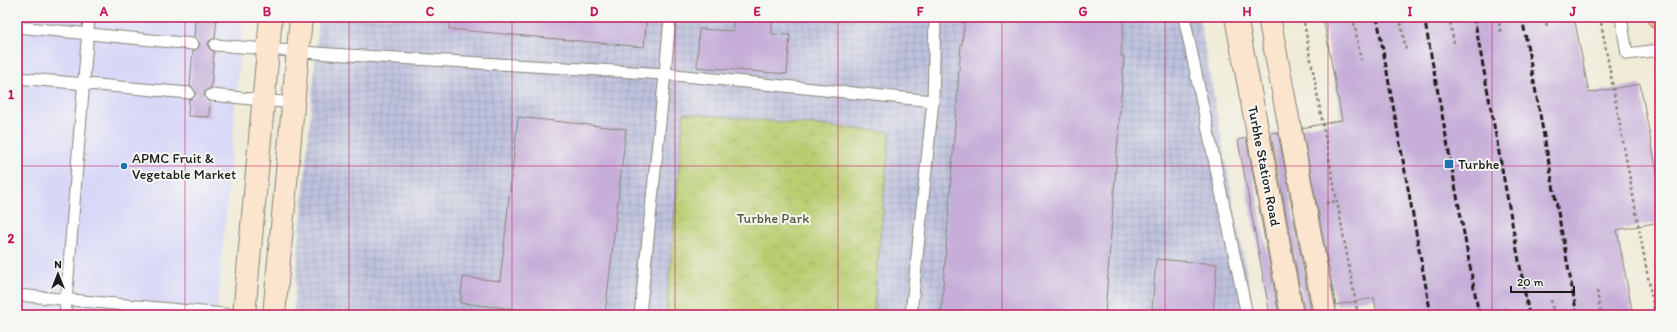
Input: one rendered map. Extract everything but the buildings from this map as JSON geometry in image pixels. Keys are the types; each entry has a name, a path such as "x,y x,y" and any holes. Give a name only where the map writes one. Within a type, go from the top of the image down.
{"street":[{"path":"244,315 271,17"},
{"path":"274,315 301,17"},
{"name":"Turbhe Station Road","path":"1236,17 1292,315"},
{"path":"1269,17 1325,315"},
{"path":"1273,213 1305,207"}],"lane":[{"path":"64,315 89,17"},
{"path":"640,315 670,17"},
{"path":"911,315 933,101 936,17"},
{"path":"1184,17 1247,315"},
{"path":"1620,17 1627,54 1660,50"},
{"path":"17,27 193,44"},
{"path":"214,45 298,52 665,74 933,101"},
{"path":"17,78 189,93"},
{"path":"210,95 293,103"},
{"path":"17,296 235,315"}],"path":[{"path":"1303,17 1358,315"},
{"path":"1353,17 1361,60"},
{"path":"1400,17 1406,51"},
{"path":"1449,17 1454,43"},
{"path":"1498,17 1501,34"},
{"path":"1545,17 1547,26"},
{"path":"1600,17 1655,315"},
{"path":"1597,292 1601,315"},
{"path":"1551,300 1554,315"},
{"path":"1504,308 1505,315"}],"shaded area":[{"name":"APMC Fruit & Vegetable Market","path":"17,17 243,17 217,315 17,315"},
{"path":"319,17 1199,17 1254,315 293,315"}],"green space":[{"name":"Turbhe Park","path":"684,113 890,132 873,315 666,315"}],"railway":[{"path":"1377,17 1431,315"},
{"path":"1424,17 1479,315"},
{"path":"1474,17 1529,315"},
{"path":"1522,17 1577,315"}],"place":[{"name":"Turbhe","path":"1449,164"},
{"name":"APMC Fruit & Vegetable Market","path":"124,166"}]}
